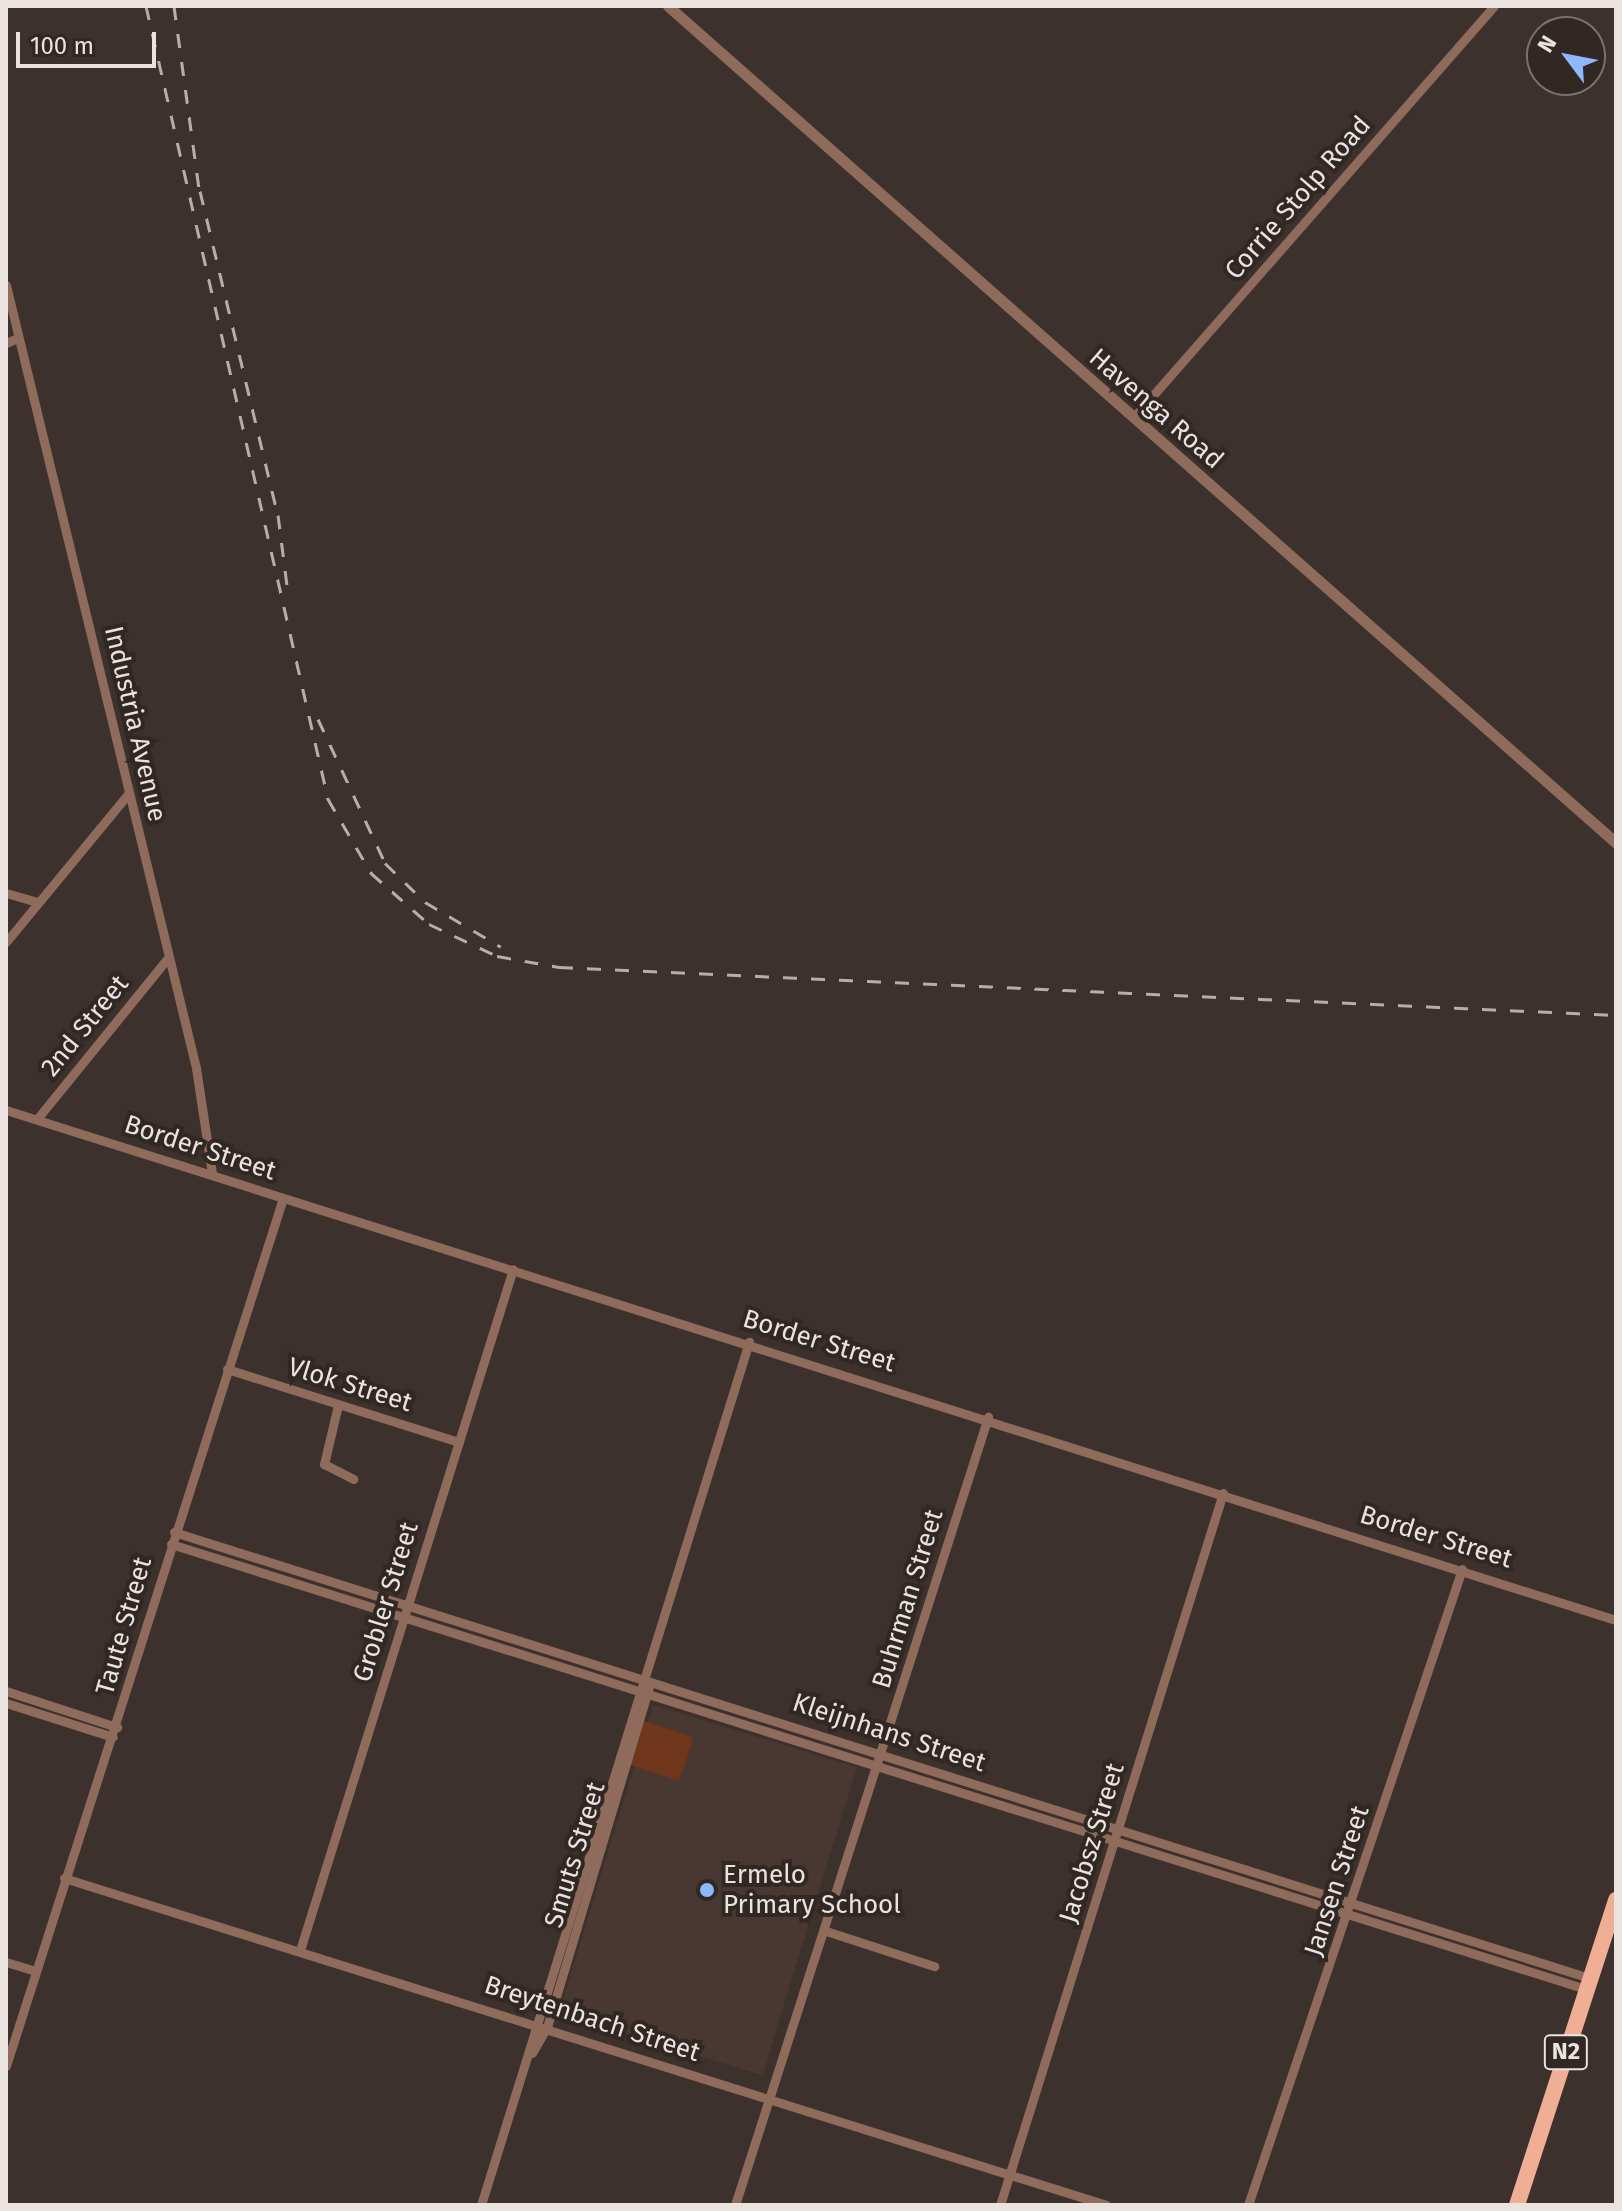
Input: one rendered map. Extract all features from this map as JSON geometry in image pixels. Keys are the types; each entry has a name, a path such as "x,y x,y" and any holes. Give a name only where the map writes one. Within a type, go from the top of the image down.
{"highway":[{"name":"N2","path":"1517,2205 1616,1900"}],"street":[{"name":"Havenga Road","path":"668,6 1615,840"},
{"name":"Corrie Stolp Road","path":"1134,417 1494,6"},
{"name":"Industria Avenue","path":"6,285 129,793 166,960 196,1068 212,1174"},
{"path":"6,343 18,338"},
{"path":"6,942 129,793"},
{"path":"6,893 38,902"},
{"name":"2nd Street","path":"37,1119 166,960"},
{"name":"Border Street","path":"6,1110 988,1417 1616,1620"},
{"name":"Taute Street","path":"6,2066 283,1198"},
{"name":"Grobler Street","path":"301,1947 513,1269"},
{"name":"Smuts Street","path":"530,2056 547,2027 650,1664 749,1342"},
{"name":"Vlok Street","path":"227,1369 459,1442"},
{"path":"338,1405 324,1464 353,1479"},
{"name":"Buhrman Street","path":"735,2205 826,1931 988,1417"},
{"name":"Jacobsz Street","path":"1000,2205 1223,1493"},
{"name":"Kleijnhans Street","path":"174,1532 644,1685 1119,1830 1588,1984"},
{"name":"Kleijnhans Street","path":"171,1544 407,1610"},
{"name":"Jansen Street","path":"1248,2205 1353,1906 1462,1569"},
{"name":"Smuts Street","path":"481,2205 530,2056 534,2023 644,1685"},
{"path":"6,1691 115,1732"},
{"path":"6,1703 115,1732"},
{"name":"Kleijnhans Street","path":"881,1758 1115,1842 1348,1919 1588,1984"},
{"name":"Breytenbach Street","path":"64,1878 301,1947 1106,2205"},
{"path":"826,1931 934,1966"},
{"path":"6,1962 35,1971"}],"shaded area":[{"name":"Ermelo Primary School","path":"653,1705 857,1767 763,2075 559,2013"},
{"path":"644,1721 693,1737 679,1781 630,1765"}],"railway":[{"path":"146,6 328,799 371,873 429,924 497,956 559,967 1616,1015"},
{"path":"174,6 199,188"},
{"path":"200,191 278,515 288,593"},
{"path":"318,719 385,863 425,902 501,947"}],"place":[{"name":"Ermelo Primary School","path":"707,1890"}]}
